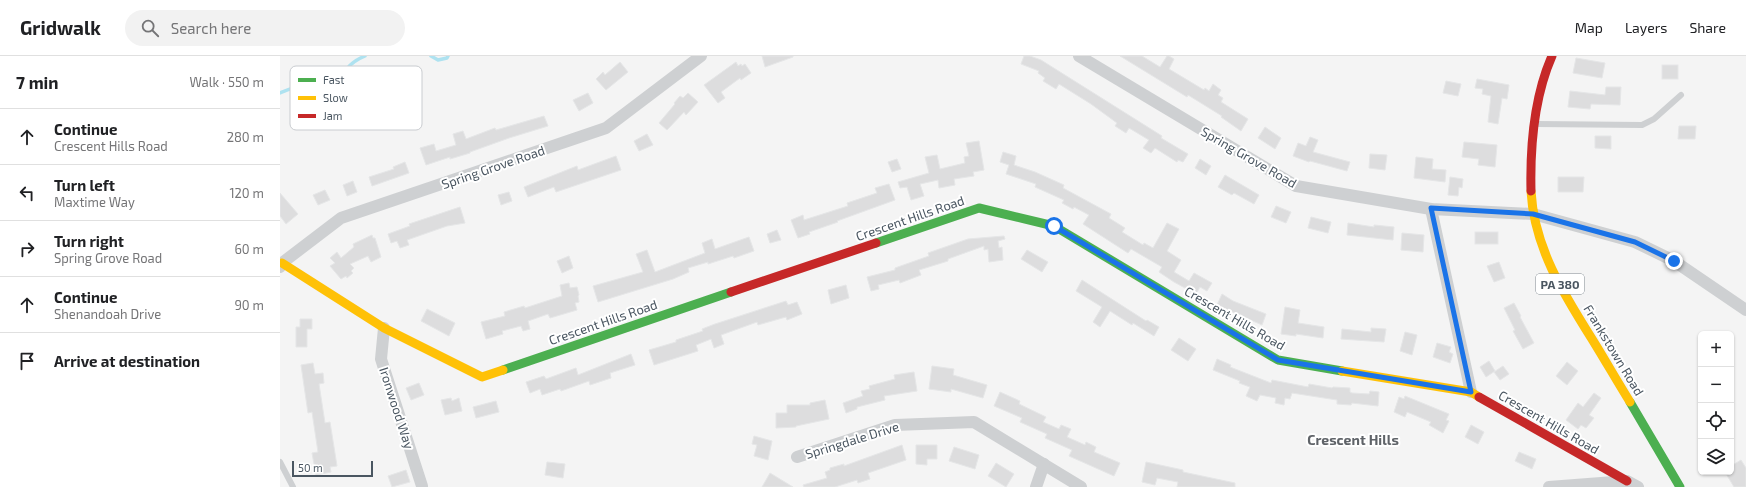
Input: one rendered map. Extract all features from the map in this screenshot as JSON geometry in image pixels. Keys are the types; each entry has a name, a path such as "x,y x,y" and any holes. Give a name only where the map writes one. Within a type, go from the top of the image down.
{"street":[{"name":"Spring Grove Road","path":"281,265 341,218 606,128 701,56"},
{"name":"Spring Grove Road","path":"1079,56 1296,186 1431,208 1533,214 1635,242 1674,261 1746,310"},
{"name":"Frankstown Road","path":"1549,57 1538,101 1535,124 1531,193 1533,214 1542,243 1554,273 1680,487"},
{"name":"Crescent Hills Road","path":"281,265 384,328 482,377 979,208 1054,226 1278,360 1471,392 1627,482"},
{"path":"1431,208 1471,392"},
{"name":"Ironwood Way","path":"384,328 381,359 422,486"},
{"name":"Springdale Drive","path":"797,457 895,425 974,422 1081,487"},
{"path":"1036,487 1044,464"},
{"path":"1549,487 1627,482 1638,487"}],"lane":[{"path":"1535,124 1642,125 1654,118 1681,95"},
{"path":"280,462 293,487"}],"building":[{"path":"762,56 793,56 793,57 765,67"},
{"path":"1024,56 1030,56 1041,60 1162,136 1161,138 1188,154 1183,162 1178,160 1177,162 1155,148 1151,153 1143,148 1149,140 1129,128 1126,133 1115,126 1117,123 1091,104 1059,84 1056,89 1043,81 1045,78 1038,73 1039,71 1021,64"},
{"path":"1120,56 1142,56 1160,67 1167,56 1169,56 1174,59 1169,69 1204,90 1205,88 1209,91 1213,84 1221,90 1218,95 1223,98 1221,102 1248,119 1241,131 1221,117 1222,116 1188,95 1187,97"},
{"path":"1576,58 1605,63 1602,78 1573,73"},
{"path":"620,62 628,72 606,90 596,79 603,72 605,75"},
{"path":"736,62 738,66 745,64 751,73 741,80 740,78 721,92 725,98 718,103 704,85"},
{"path":"1662,65 1678,65 1678,79 1662,79"},
{"path":"1477,79 1509,85 1507,99 1502,98 1498,124 1488,122 1491,96 1482,94 1483,89 1475,88"},
{"path":"1446,81 1461,84 1458,96 1443,93"},
{"path":"1606,87 1621,87 1620,105 1591,104 1590,109 1568,107 1570,91 1605,95"},
{"path":"588,93 593,103 579,111 573,100"},
{"path":"688,93 698,102 686,115 684,112 667,130 659,123 680,96 683,98"},
{"path":"544,116 548,126 450,159 450,157 426,165 420,148 434,144 436,151 456,145 453,134 463,131 466,139 495,128 496,130"},
{"path":"1679,126 1696,126 1695,139 1678,139"},
{"path":"1265,127 1281,138 1275,149 1258,138"},
{"path":"647,134 653,145 639,151 634,141"},
{"path":"1595,136 1611,136 1611,149 1595,148"},
{"path":"1310,137 1318,140 1313,152 1350,162 1347,171 1310,161 1309,162 1293,156 1298,143 1306,146"},
{"path":"979,141 984,170 973,172 974,176 954,179 955,185 939,188 938,180 920,184 924,196 911,200 907,187 900,188 898,182 929,173 925,157 937,155 940,169 965,163 964,157 969,156 966,143"},
{"path":"1464,142 1497,145 1495,167 1478,165 1479,159 1462,157"},
{"path":"1003,152 1016,156 1014,165 1035,172 1064,185 1063,188 1111,214 1109,218 1125,228 1122,232 1143,245 1144,243 1153,248 1167,223 1179,229 1167,251 1181,260 1174,272 1189,281 1194,273 1212,283 1207,291 1200,287 1196,294 1174,282 1159,272 1162,267 1131,249 1128,253 1083,224 1089,215 1074,207 1073,209 1062,203 1064,200 1035,187 1036,184 1006,174 1009,165 1000,162"},
{"path":"1370,154 1387,155 1385,170 1369,168"},
{"path":"616,156 621,170 556,192 554,187 528,197 524,187 577,166 578,170"},
{"path":"1416,157 1433,159 1432,169 1446,170 1445,182 1414,178"},
{"path":"897,159 901,169 892,172 888,162"},
{"path":"1200,159 1211,166 1206,175 1195,168"},
{"path":"405,162 409,173 372,186 369,177 394,169 393,167"},
{"path":"1225,175 1259,195 1254,204 1234,193 1232,195 1218,187"},
{"path":"1450,177 1463,179 1462,188 1459,187 1458,196 1448,195"},
{"path":"1558,177 1584,177 1583,192 1558,192"},
{"path":"353,181 357,192 347,196 343,185"},
{"path":"889,184 895,200 837,221 838,222 809,232 810,234 798,238 791,220 803,215 804,220 848,206 847,203 877,193 875,188"},
{"path":"325,190 330,200 318,205 313,195"},
{"path":"509,192 512,201 501,205 498,195"},
{"path":"280,193 298,214 286,224 280,216"},
{"path":"1276,206 1291,212 1286,223 1271,217"},
{"path":"460,207 465,223 447,226 407,240 409,245 400,248 397,241 391,243 388,234 410,226 409,224"},
{"path":"1311,217 1331,222 1328,233 1308,228"},
{"path":"1348,223 1374,227 1374,225 1394,227 1393,240 1347,235"},
{"path":"777,230 781,240 770,243 767,234"},
{"path":"1475,232 1498,232 1498,244 1475,244"},
{"path":"1402,233 1424,235 1423,252 1401,250"},
{"path":"372,235 373,238 375,238 381,257 371,262 368,256 350,264 354,268 351,271 353,273 347,278 346,276 341,279 330,266 335,263 330,258 337,252 341,258 354,247 353,244"},
{"path":"1004,236 1005,239 998,241 999,248 1002,247 1003,260 989,262 988,249 984,250 984,246 948,259 948,261 919,270 921,275 900,283 899,280 878,285 879,289 871,291 867,277 895,270 895,268 929,256 928,253 968,239"},
{"path":"749,237 754,251 734,258 733,256 708,264 708,262 688,268 689,272 673,279 598,302 593,286 643,272 636,254 647,250 655,272 705,253 702,243 712,239 715,249"},
{"path":"1027,250 1048,262 1042,272 1021,259"},
{"path":"569,256 573,268 562,273 557,261"},
{"path":"1499,262 1505,278 1494,282 1487,266"},
{"path":"1082,280 1146,321 1147,320 1159,327 1154,336 1133,323 1132,325 1110,311 1100,327 1093,322 1102,307 1076,291"},
{"path":"569,283 570,288 577,287 579,302 575,303 577,310 550,318 548,314 528,321 530,329 523,331 521,326 502,331 503,334 486,339 481,322 505,316 504,312 524,306 525,308 562,296 560,285"},
{"path":"846,285 849,298 831,304 828,290"},
{"path":"1222,294 1233,301 1266,314 1262,325 1217,305"},
{"path":"786,301 788,305 797,302 802,314 787,320 786,317 758,325 757,322 721,335 724,344 714,348 711,339 696,345 698,351 654,365 649,350 676,342 676,340 703,331 702,329 715,324"},
{"path":"1514,303 1534,343 1523,349 1513,331 1515,330 1504,308"},
{"path":"1285,307 1300,310 1298,323 1324,327 1323,338 1296,334 1296,336 1281,334"},
{"path":"427,309 455,323 449,336 421,321"},
{"path":"300,319 312,319 312,329 307,329 307,347 296,347 296,327 300,327"},
{"path":"1371,328 1386,329 1384,342 1341,339 1342,329 1371,332"},
{"path":"1405,332 1417,335 1412,355 1400,351"},
{"path":"1179,338 1196,349 1188,361 1171,350"},
{"path":"1437,343 1451,347 1449,352 1453,354 1450,363 1433,357"},
{"path":"631,354 635,365 610,373 611,378 590,385 589,381 561,391 560,389 542,395 540,389 530,393 526,382 544,376 546,379 576,368 578,375"},
{"path":"1217,359 1231,365 1230,367 1271,383 1272,380 1308,387 1309,384 1332,388 1350,388 1350,392 1352,393 1369,394 1370,391 1379,392 1378,406 1352,403 1351,405 1337,404 1337,400 1292,393 1290,399 1285,398 1284,405 1275,403 1276,398 1260,395 1257,401 1246,396 1250,387 1239,383 1240,381 1213,370"},
{"path":"1489,361 1495,371 1486,377 1480,367"},
{"path":"1567,362 1578,371 1567,385 1556,376"},
{"path":"313,363 315,374 323,373 324,383 319,384 325,423 330,422 337,466 330,467 331,472 316,475 312,453 318,452 312,412 308,413 301,365"},
{"path":"932,366 954,369 953,375 987,385 983,398 951,389 951,392 929,389"},
{"path":"1503,366 1509,374 1500,380 1494,372"},
{"path":"914,372 917,391 884,396 885,400 857,407 857,409 846,413 843,403 863,396 861,391 870,389 869,386 895,379 894,375"},
{"path":"419,383 424,395 411,400 406,388"},
{"path":"1000,392 1020,401 1019,404 1046,417 1043,422 1059,429 1061,425 1071,429 1067,437 1085,445 1086,442 1096,447 1094,452 1120,463 1114,476 1069,456 1072,450 1045,438 1047,434 1020,422 1022,418 994,406"},
{"path":"1594,393 1601,398 1589,415 1594,418 1586,428 1581,425 1578,429 1566,420 1578,403 1583,407"},
{"path":"1405,396 1449,414 1446,420 1449,421 1443,433 1429,425 1431,422 1407,412 1405,417 1394,412 1399,397 1404,399"},
{"path":"451,398 452,401 459,398 462,411 445,415 441,400"},
{"path":"825,400 829,419 796,427 776,428 776,413 787,413 787,405 810,405 810,403"},
{"path":"496,401 499,412 476,418 473,407"},
{"path":"1471,425 1484,432 1478,444 1465,437"},
{"path":"754,436 772,441 768,460 754,456 757,445 752,444"},
{"path":"902,445 906,460 868,473 870,479 858,483 857,480 835,487 804,487 803,485 827,478 825,472 830,470 830,468 844,464 844,466"},
{"path":"916,445 937,445 937,459 927,459 927,465 916,464"},
{"path":"954,447 979,455 975,469 949,461"},
{"path":"1519,452 1536,459 1532,469 1515,461"},
{"path":"1741,460 1746,468 1746,487 1734,487 1727,475 1734,475 1734,464"},
{"path":"547,462 565,464 563,478 545,475"},
{"path":"1146,462 1183,470 1183,472 1235,483 1235,487 1177,487 1178,482 1157,478 1155,485 1142,482"},
{"path":"996,463 1014,474 1006,487 988,476"},
{"path":"406,470 410,482 392,487 388,476"},
{"path":"770,473 793,487 762,487"}],"waterway":[{"path":"349,66 365,56"},
{"path":"431,56 438,60 447,58 448,56"},
{"path":"280,93 290,89"}],"traffic: fast":[{"path":"876,243 979,208 1054,226 1278,360 1342,371"},
{"path":"503,370 731,292"},
{"path":"1630,402 1680,487"}],"traffic: slow":[{"path":"1531,191 1533,212 1538,231 1552,269 1561,287 1630,402"},
{"path":"282,263 384,328 482,377 503,370"},
{"path":"1342,371 1471,392 1479,397"}],"traffic: jam":[{"path":"1531,191 1531,157 1534,122 1541,88 1552,56"},
{"path":"731,292 876,243"},
{"path":"1479,397 1627,481"}],"district":[{"name":"Crescent Hills","path":"1353,439"}],"route":[{"path":"1054,226 1278,360 1471,392 1431,208 1533,214 1635,242 1674,261"}]}
